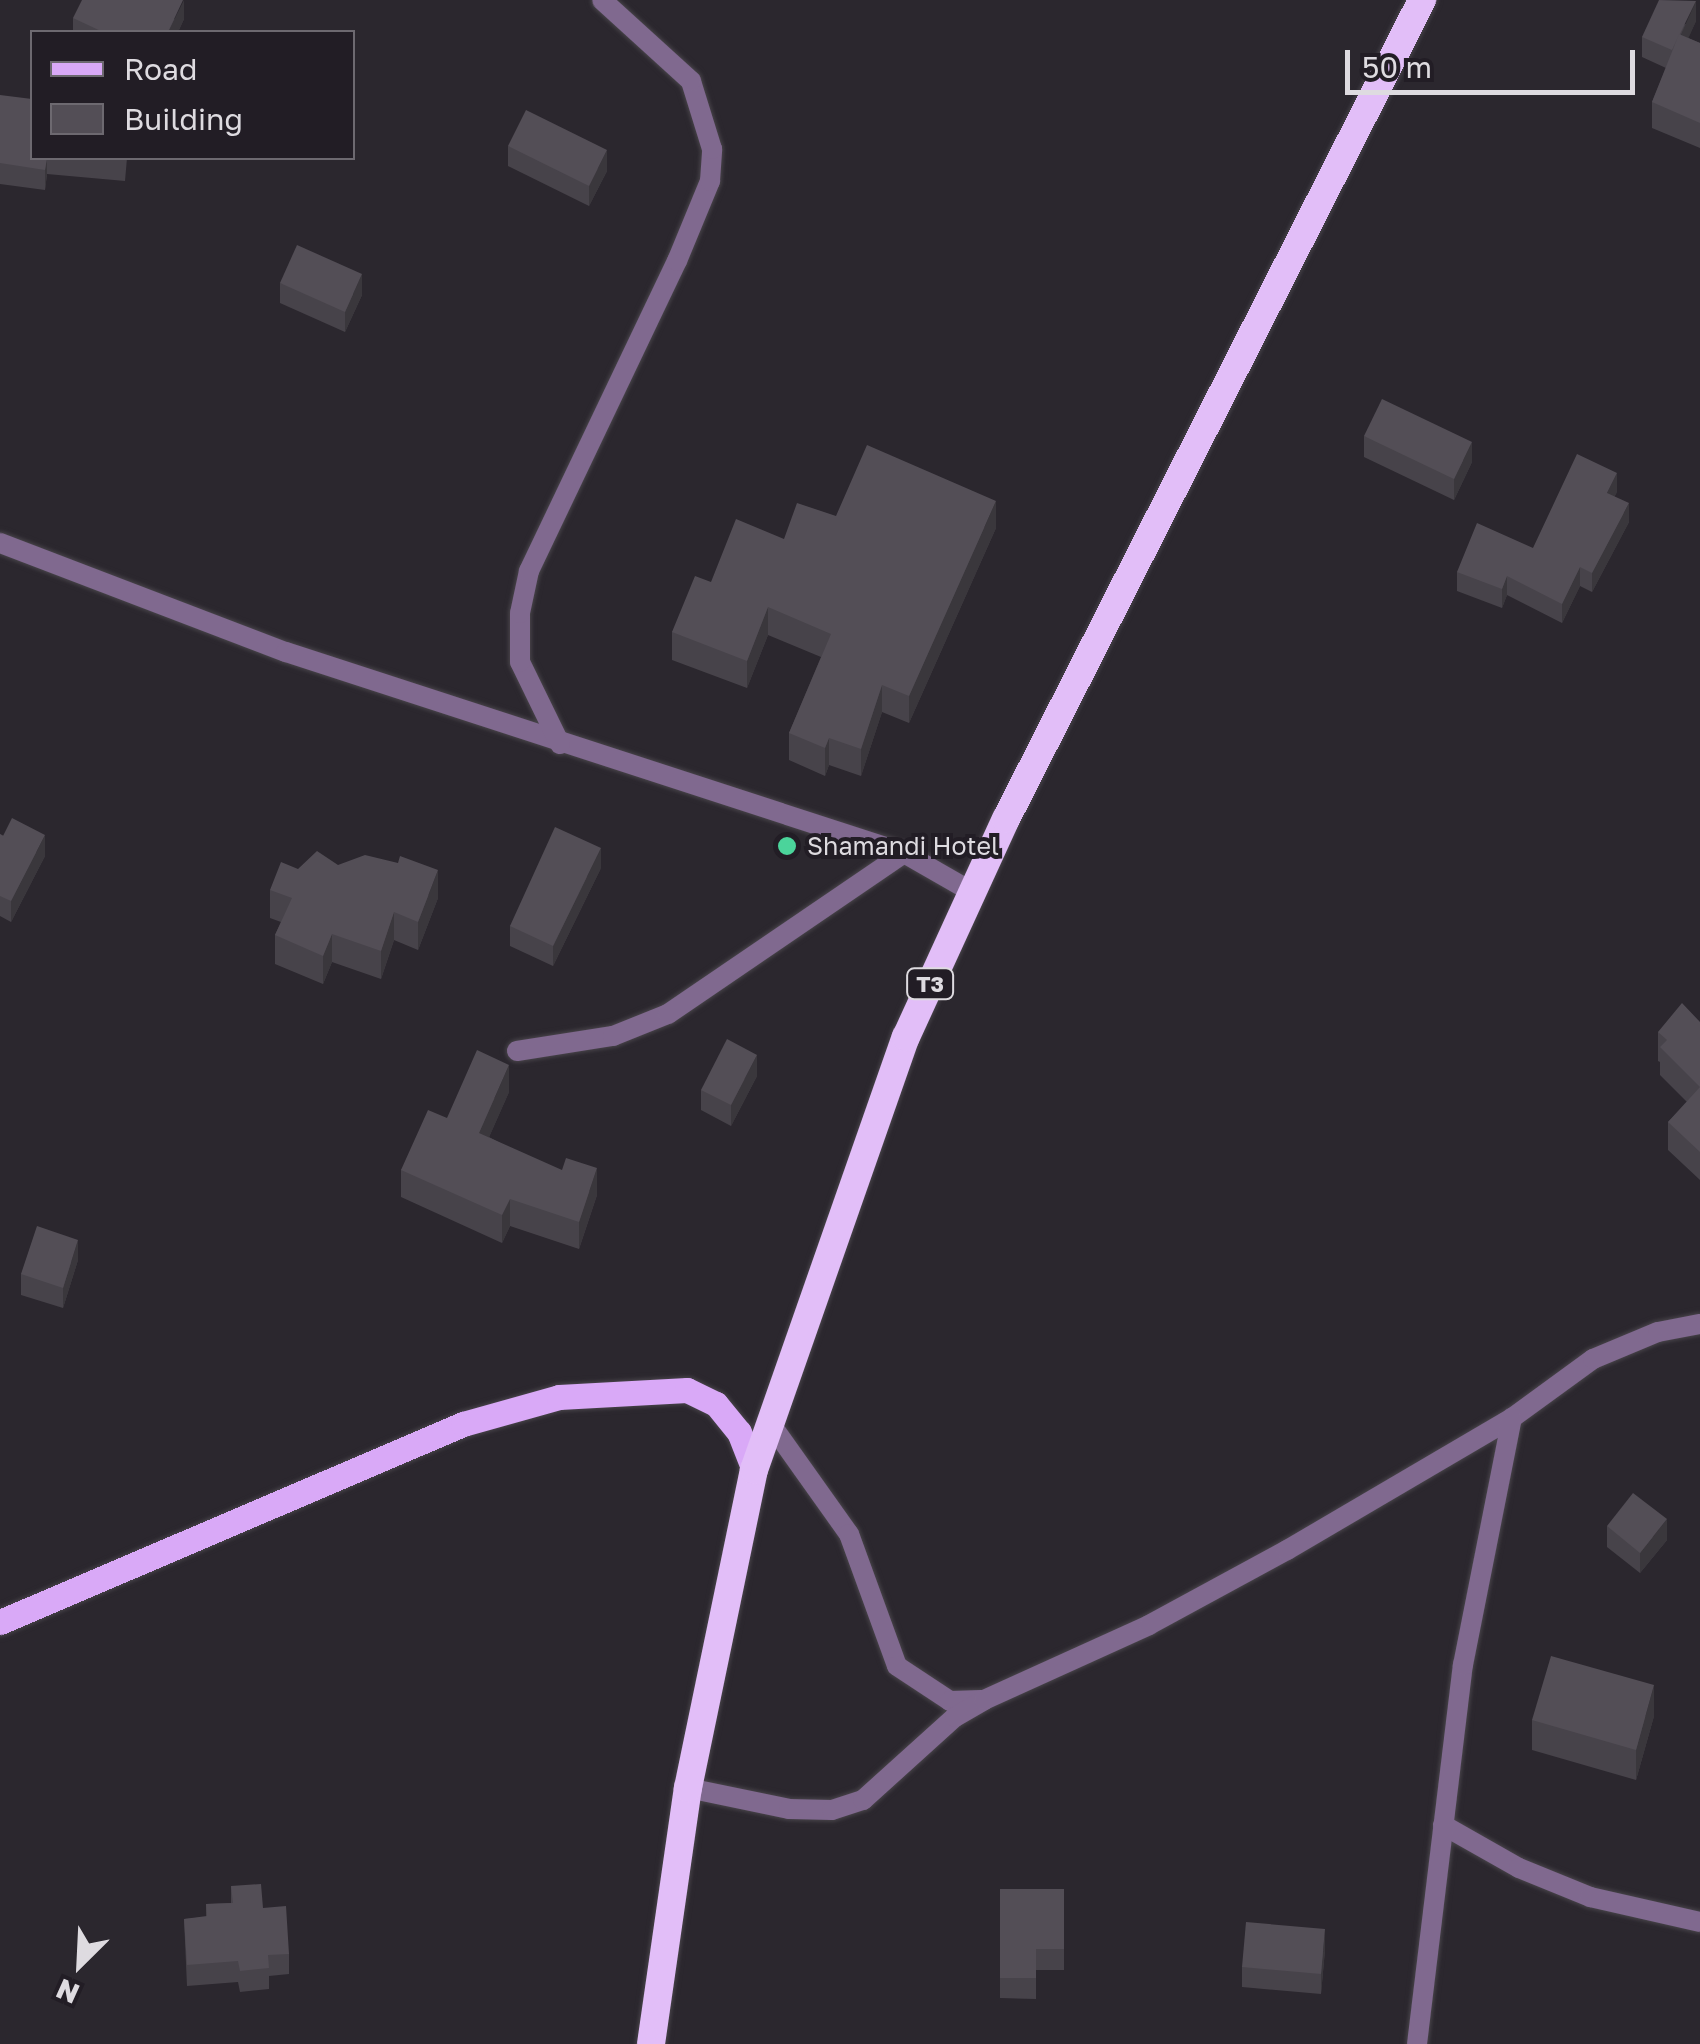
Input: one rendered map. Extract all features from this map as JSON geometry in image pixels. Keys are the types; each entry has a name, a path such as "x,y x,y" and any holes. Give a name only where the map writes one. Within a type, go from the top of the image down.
{"highway":[{"name":"T3","path":"651,2044 688,1788 754,1470 906,1038 972,892 1422,0"}],"main road":[{"path":"0,1622 463,1424 560,1396 687,1390 716,1404 739,1432 754,1470"}],"street":[{"path":"560,744 520,662 530,570 676,260 710,180 712,148 690,80 602,0"},
{"path":"0,543 286,652 904,853 972,892"},
{"path":"517,1050 613,1036 668,1014 904,853"},
{"path":"688,1788 788,1808 848,1805 864,1800 955,1717 984,1700 1150,1626 1512,1418 1592,1359 1658,1332 1700,1324"},
{"path":"1417,2044 1480,1559 1512,1418"},
{"path":"770,1423 862,1559 897,1666 950,1700 984,1700"},
{"path":"1443,1825 1520,1868 1590,1897 1700,1922"}],"building":[{"path":"82,0 183,0 169,30 99,30 73,18"},
{"path":"1659,0 1696,1 1672,50 1642,37"},
{"path":"1679,34 1700,43 1700,123 1652,102"},
{"path":"0,95 30,99 30,160 47,160 45,170 0,163"},
{"path":"526,110 607,150 589,186 508,146"},
{"path":"297,245 362,274 345,312 280,283"},
{"path":"1382,399 1472,442 1454,479 1364,436"},
{"path":"867,445 996,501 909,696 882,685 861,749 829,738 825,748 789,733 831,634 768,607 747,661 672,632 695,576 711,582 736,519 784,539 797,503 836,516"},
{"path":"1577,454 1617,473 1607,493 1629,503 1592,573 1580,567 1562,604 1507,576 1502,589 1457,572 1477,523 1533,548"},
{"path":"12,818 45,835 11,901 0,896 0,834 3,836"},
{"path":"555,827 601,848 553,946 510,926"},
{"path":"317,851 338,865 365,855 398,863 400,856 438,870 418,922 394,912 381,951 332,934 323,956 275,935 292,898 270,890 281,862 298,869"},
{"path":"1682,1003 1700,1022 1700,1087 1660,1047 1667,1040 1658,1032"},
{"path":"727,1039 757,1055 731,1105 701,1090"},
{"path":"477,1050 509,1065 479,1133 562,1170 566,1158 597,1168 579,1222 510,1199 502,1215 401,1170 428,1110 447,1118"},
{"path":"1700,1087 1700,1152 1668,1122"},
{"path":"37,1226 78,1240 63,1288 21,1274"},
{"path":"1633,1493 1667,1519 1640,1553 1607,1526"},
{"path":"1551,1656 1654,1685 1636,1750 1532,1720"},
{"path":"261,1884 263,1908 286,1906 289,1954 268,1955 269,1968 240,1971 238,1961 187,1965 184,1919 207,1916 206,1904 233,1903 231,1886"},
{"path":"1000,1889 1064,1889 1064,1949 1036,1949 1036,1978 1000,1978"},
{"path":"1246,1922 1325,1929 1321,1974 1242,1967"}],"place":[{"name":"Shamandi Hotel","path":"787,846"}]}
